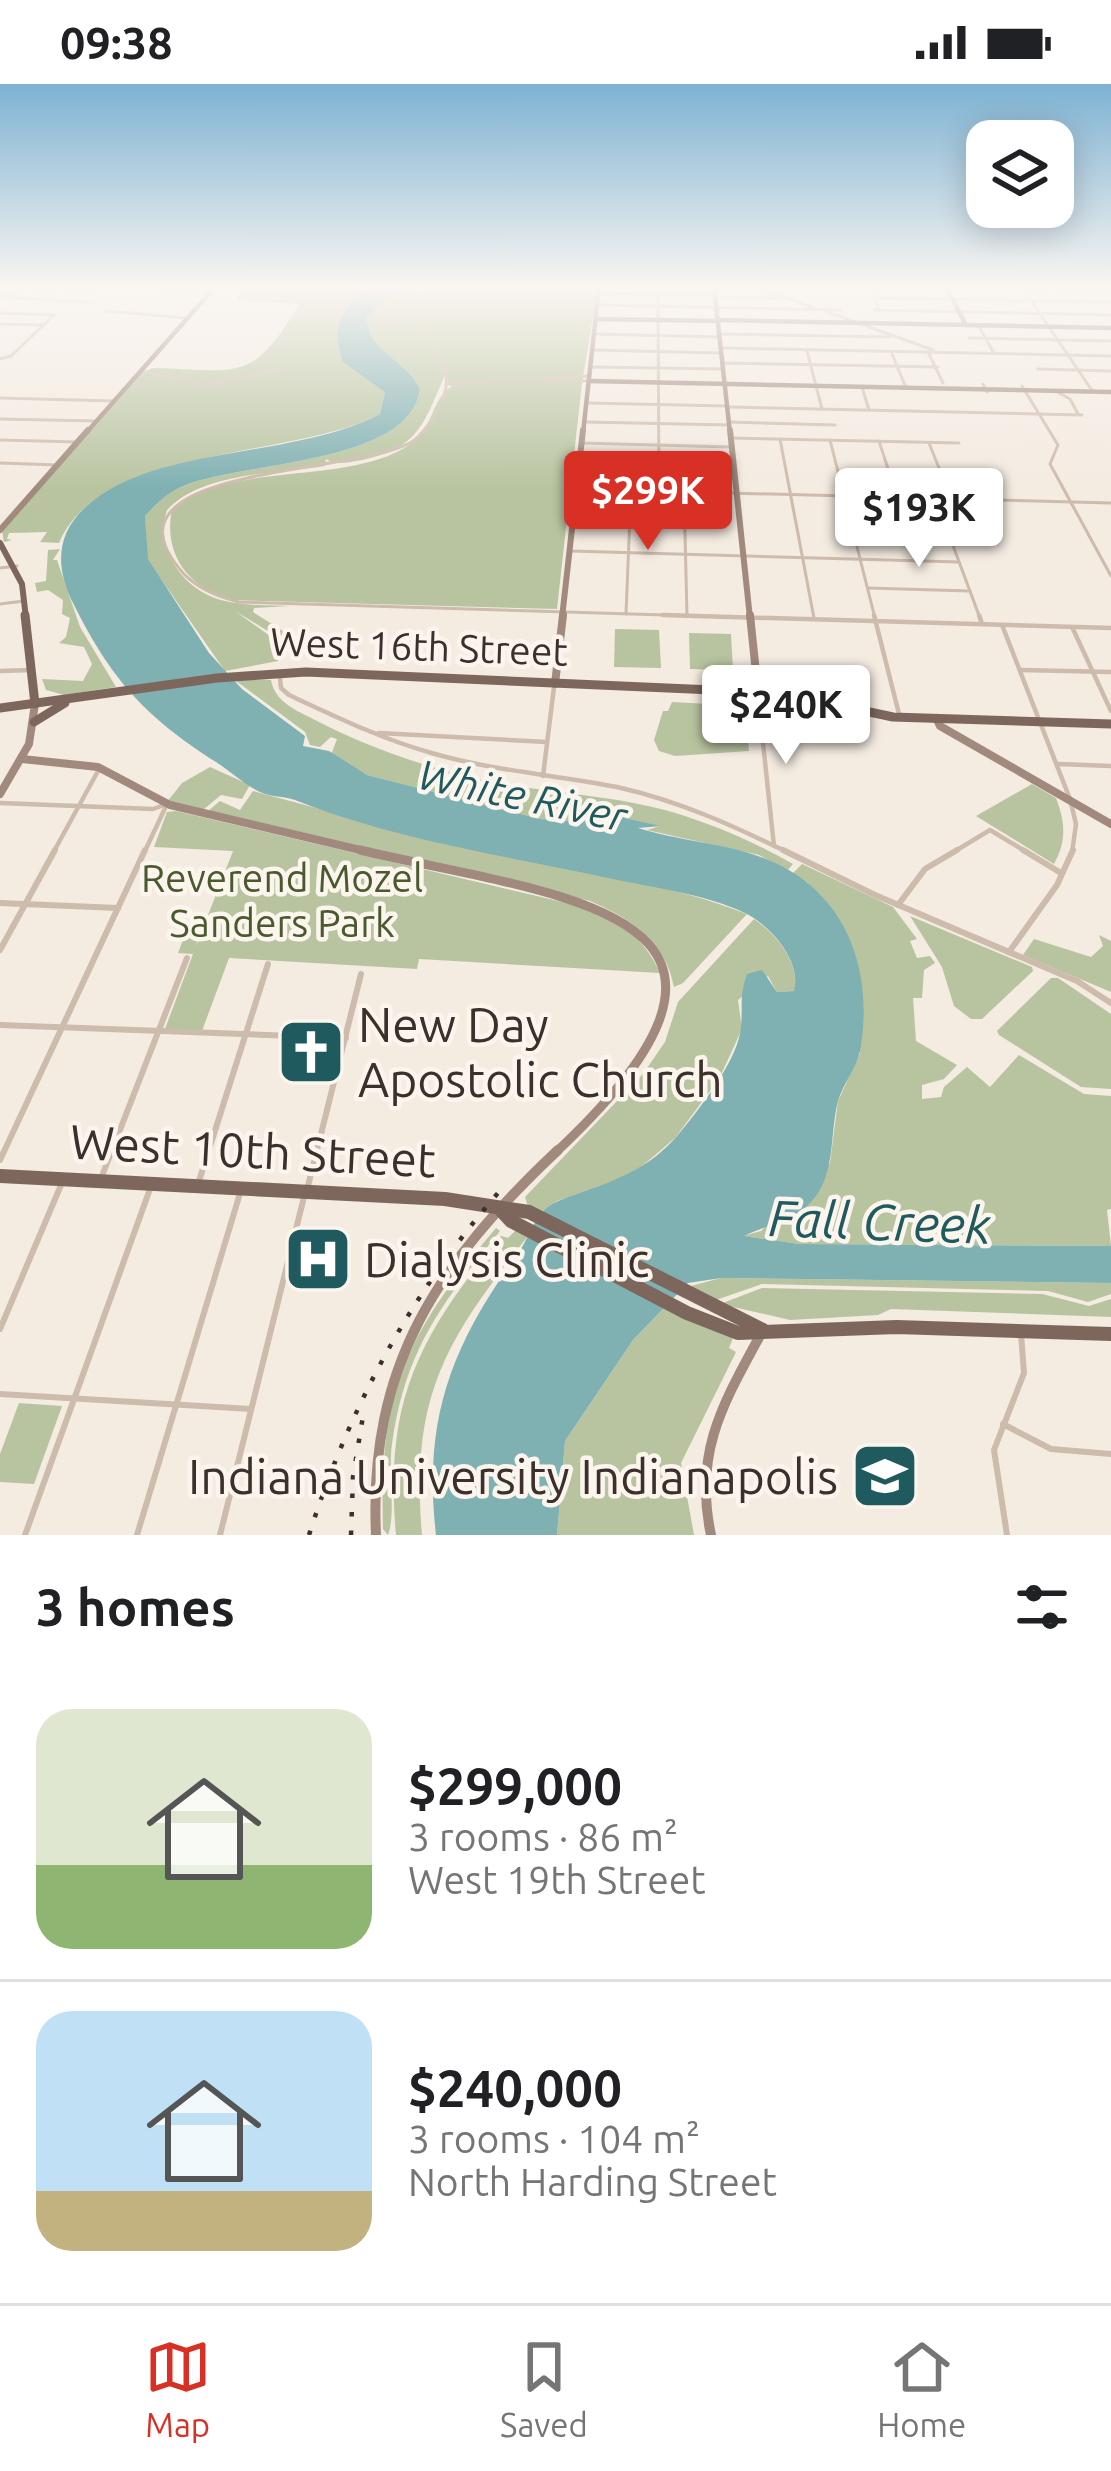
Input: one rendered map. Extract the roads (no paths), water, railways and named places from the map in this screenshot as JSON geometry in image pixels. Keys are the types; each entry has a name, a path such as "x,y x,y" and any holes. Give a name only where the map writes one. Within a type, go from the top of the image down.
{"main road":[{"path":"0,543 16,566 25,601 35,704"},
{"name":"West 16th Street","path":"3,708 246,672 307,668 758,692 900,717 1111,724"},
{"name":"West 16th Street","path":"246,672 555,682"},
{"path":"3,708 34,689 80,697"},
{"path":"3,708 34,724 80,697"},
{"name":"West 10th Street","path":"0,1176 459,1200 524,1219 693,1298 748,1318 764,1330"},
{"name":"West 10th Street","path":"524,1219 686,1313 738,1334 897,1327 1111,1334"}],"street":[{"path":"0,530 155,355"},
{"path":"439,355 446,365 444,385 419,436 400,449 360,461 219,484 175,504 166,520 170,554 190,579 220,599 1111,628"},
{"path":"543,776 592,355"},
{"path":"658,355 658,491"},
{"path":"722,355 774,846"},
{"path":"808,355 821,409"},
{"path":"892,355 905,385"},
{"path":"929,355 943,383"},
{"path":"1057,355 1111,356"},
{"path":"1068,355 1092,390"},
{"path":"591,366 936,368"},
{"path":"141,371 206,385 280,367"},
{"path":"1038,369 1111,371"},
{"path":"444,385 590,378 1111,390"},
{"path":"724,381 862,387 943,383 985,388"},
{"path":"770,385 772,394"},
{"path":"862,387 869,410"},
{"path":"1023,388 1058,446 1050,460 1111,576"},
{"path":"587,402 1080,415 1070,399 1054,390"},
{"path":"0,398 114,401"},
{"path":"0,419 97,421"},
{"path":"585,422 835,424"},
{"path":"582,443 780,439 958,443"},
{"path":"780,439 814,620"},
{"path":"0,440 78,442"},
{"path":"830,440 900,717"},
{"path":"879,441 897,497"},
{"path":"929,442 951,499"},
{"path":"0,463 58,464"},
{"path":"580,466 734,470"},
{"path":"578,489 1111,502"},
{"path":"626,614 631,490"},
{"path":"684,492 687,616"},
{"path":"936,498 982,624"},
{"path":"947,528 1001,529 989,500"},
{"path":"571,551 959,562"},
{"path":"1097,552 1111,552"},
{"path":"0,568 16,566"},
{"path":"868,588 970,591"},
{"path":"0,604 25,601"},
{"path":"1002,625 1058,764 1078,837 1061,873 1009,952"},
{"path":"1072,627 1111,711"},
{"path":"0,671 32,670"},
{"path":"1020,670 1111,672"},
{"path":"282,672 279,684 284,692 372,733 433,754 602,784 688,805 898,905 1077,981 1111,1003"},
{"path":"35,704 34,724 22,759 0,798 79,806 153,809 166,805"},
{"path":"936,718 940,726 1111,824"},
{"path":"372,733 547,742"},
{"path":"22,759 100,768 166,805 588,904 623,920 649,941 663,965 669,991 656,1041 501,1210 428,1299 394,1369 378,1438 376,1535"},
{"path":"1058,764 1111,766"},
{"path":"0,950 100,768"},
{"path":"0,1160 166,805"},
{"path":"898,905 926,869 990,830 1061,873"},
{"path":"0,903 118,908"},
{"path":"100,1181 187,958"},
{"path":"197,1186 268,964"},
{"path":"220,1535 362,974"},
{"path":"0,1025 346,1038"},
{"path":"0,1329 64,1179"},
{"path":"25,1535 152,1184"},
{"path":"137,1535 241,1189"},
{"path":"711,1535 700,1495 702,1461 764,1330"},
{"path":"1007,1535 993,1454 1026,1376 1020,1331"},
{"path":"0,1394 251,1409"},
{"path":"1003,1424 1051,1449 1111,1454"}],"water":[{"path":"341,355 389,355 420,389 409,414 386,433 355,447 181,487 145,516 148,559 209,653 242,689 305,736 303,746 329,751 367,775 540,819 572,821 603,813 661,826 638,828 771,861 791,871 826,901 850,939 862,982 860,1051 838,1101 828,1169 817,1194 793,1215 744,1236 799,1244 1111,1246 1111,1283 721,1278 688,1283 633,1340 565,1441 557,1535 436,1535 434,1456 446,1387 474,1322 537,1219 558,1201 635,1170 677,1136 733,1054 747,974 762,970 777,992 794,991 795,980 789,957 774,935 745,913 713,901 412,837 264,794 149,712 116,675 67,588 61,560 72,522 94,500 157,470 310,438 380,414 385,392 343,362"}],"railway":[{"path":"309,1535 343,1441 386,1354 437,1271 498,1193"},
{"path":"351,1535 353,1477 364,1410"}],"place":[{"name":"New Day Apostolic Church","path":"311,1052"},
{"name":"Dialysis Clinic","path":"318,1259"},
{"name":"Indiana University Indianapolis","path":"885,1476"}],"water label":[{"name":"White River","path":"523,795"},
{"name":"Fall Creek","path":"880,1221"}],"park label":[{"name":"Reverend Mozel Sanders Park","path":"282,900"}]}
